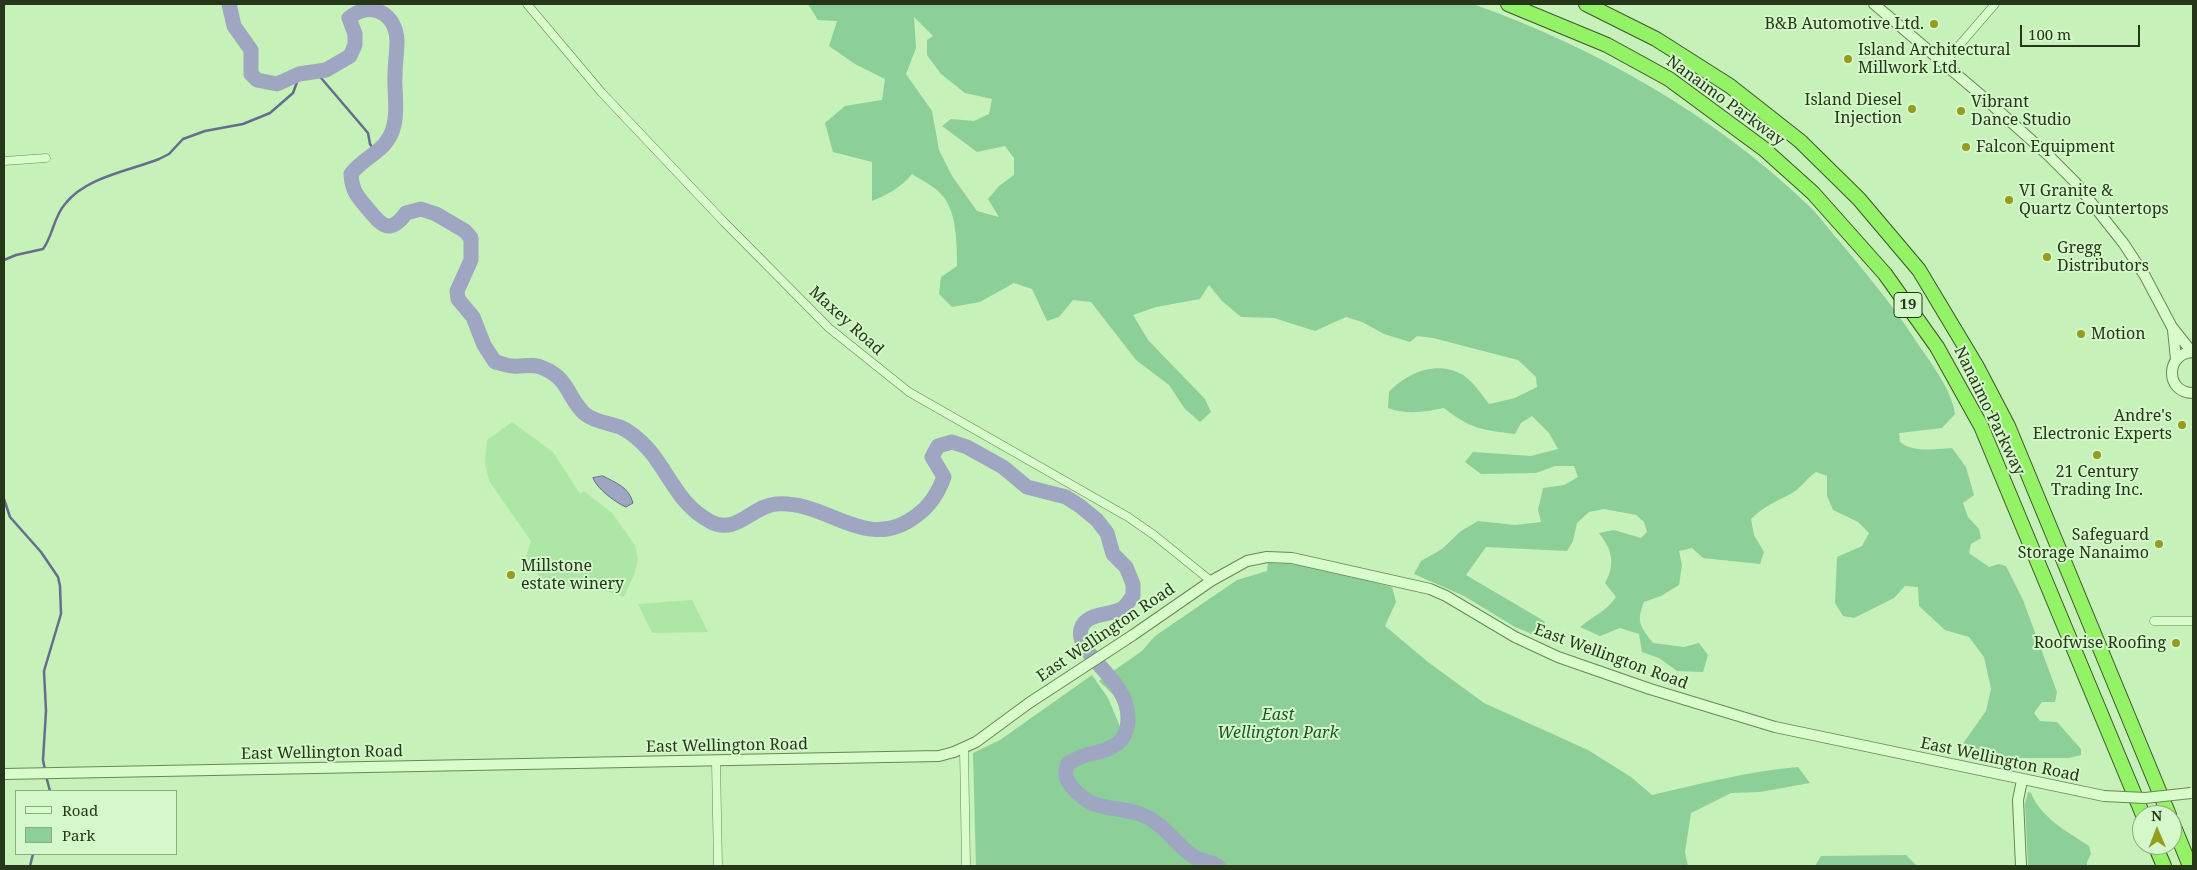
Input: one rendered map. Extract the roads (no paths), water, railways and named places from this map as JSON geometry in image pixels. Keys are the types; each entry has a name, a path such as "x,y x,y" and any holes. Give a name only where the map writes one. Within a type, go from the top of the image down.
{"highway":[{"name":"Nanaimo Parkway","path":"1508,4 1607,45 1669,79 1764,149 1813,193 1886,274 1937,347 1980,426 2139,805"},
{"name":"Nanaimo Parkway","path":"1586,4 1656,38 1730,86 1800,141 1859,199 1919,270 1976,365 2008,426 2165,805"},
{"path":"2182,846 2190,866"}],"street":[{"name":"Maxey Road","path":"527,4 602,93 724,222 829,328 908,392 1128,518 1154,535 1211,581"},
{"path":"1874,4 2048,155 2075,182 2131,254 2172,327 2193,352 2183,354 2176,359"},
{"path":"1944,63 1995,4"},
{"path":"4,160 46,158"},
{"path":"2172,327 2176,359 2171,371 2172,378 2179,389 2193,394"},
{"name":"East Wellington Road","path":"4,774 716,762 939,756 964,748 981,738 1029,703 1102,656 1211,581 1247,561 1284,557 1415,584 1446,596 1508,633 1550,653 1650,689 1775,728 2104,796 2145,798 2192,792"},
{"path":"2154,621 2193,621"},
{"path":"964,748 966,866"},
{"path":"716,762 718,866"},
{"path":"2020,866 2018,808 2022,780"}],"water":[{"path":"603,476 625,489 633,503 626,507 602,491 593,478"}],"waterway":[{"path":"229,4 234,26 251,50 251,74 257,80 277,84 299,74 326,70 350,56 355,45 355,34 349,18 357,13 374,10 381,12 387,17 396,31 397,41 395,119 387,141 351,174 358,197 378,220 386,226 395,224 406,213 421,209 436,214 465,231 471,238 471,260 457,291 458,299 473,317 484,345 495,362 511,366 536,366 552,372 563,383 585,414 633,434 650,451 683,499 700,515 711,522 720,525 737,523 759,509 776,504 795,505 863,528 880,530 898,526 921,512 936,494 944,477 932,457 938,446 952,442 967,447 1003,467 1027,487 1066,497 1097,520 1107,533 1113,554 1126,567 1133,584 1133,596 1118,611 1088,620 1081,629 1081,639 1093,658 1121,692 1126,705 1128,723 1124,736 1114,746 1068,763 1066,770 1067,778 1072,787 1090,802 1099,806 1129,811 1149,818 1193,856 1218,866"},
{"path":"316,72 368,133 370,144 376,153"},
{"path":"4,260 16,255 43,249 61,209 84,187 109,176 159,159 169,154 183,139 205,131 243,124 270,113 293,93 300,74"},
{"path":"4,499 10,517 41,552 58,577 60,586 61,614 44,671 46,711 43,760 45,770"},
{"path":"46,776 50,790"},
{"path":"30,866 33,855"}],"place":[{"name":"B&B Automotive Ltd.","path":"1934,24"},
{"name":"Island Architectural Millwork Ltd.","path":"1848,59"},
{"name":"Island Diesel Injection","path":"1912,109"},
{"name":"Vibrant Dance Studio","path":"1961,111"},
{"name":"Falcon Equipment","path":"1966,147"},
{"name":"VI Granite & Quartz Countertops","path":"2009,200"},
{"name":"Gregg Distributors","path":"2047,257"},
{"name":"Motion","path":"2081,334"},
{"name":"Andre's Electronic Experts","path":"2182,425"},
{"name":"21 Century Trading Inc.","path":"2097,455"},
{"name":"Safeguard Storage Nanaimo","path":"2159,544"},
{"name":"Millstone estate winery","path":"511,575"},
{"name":"Roofwise Roofing","path":"2176,643"}],"park label":[{"name":"East Wellington Park","path":"1278,724"}]}
